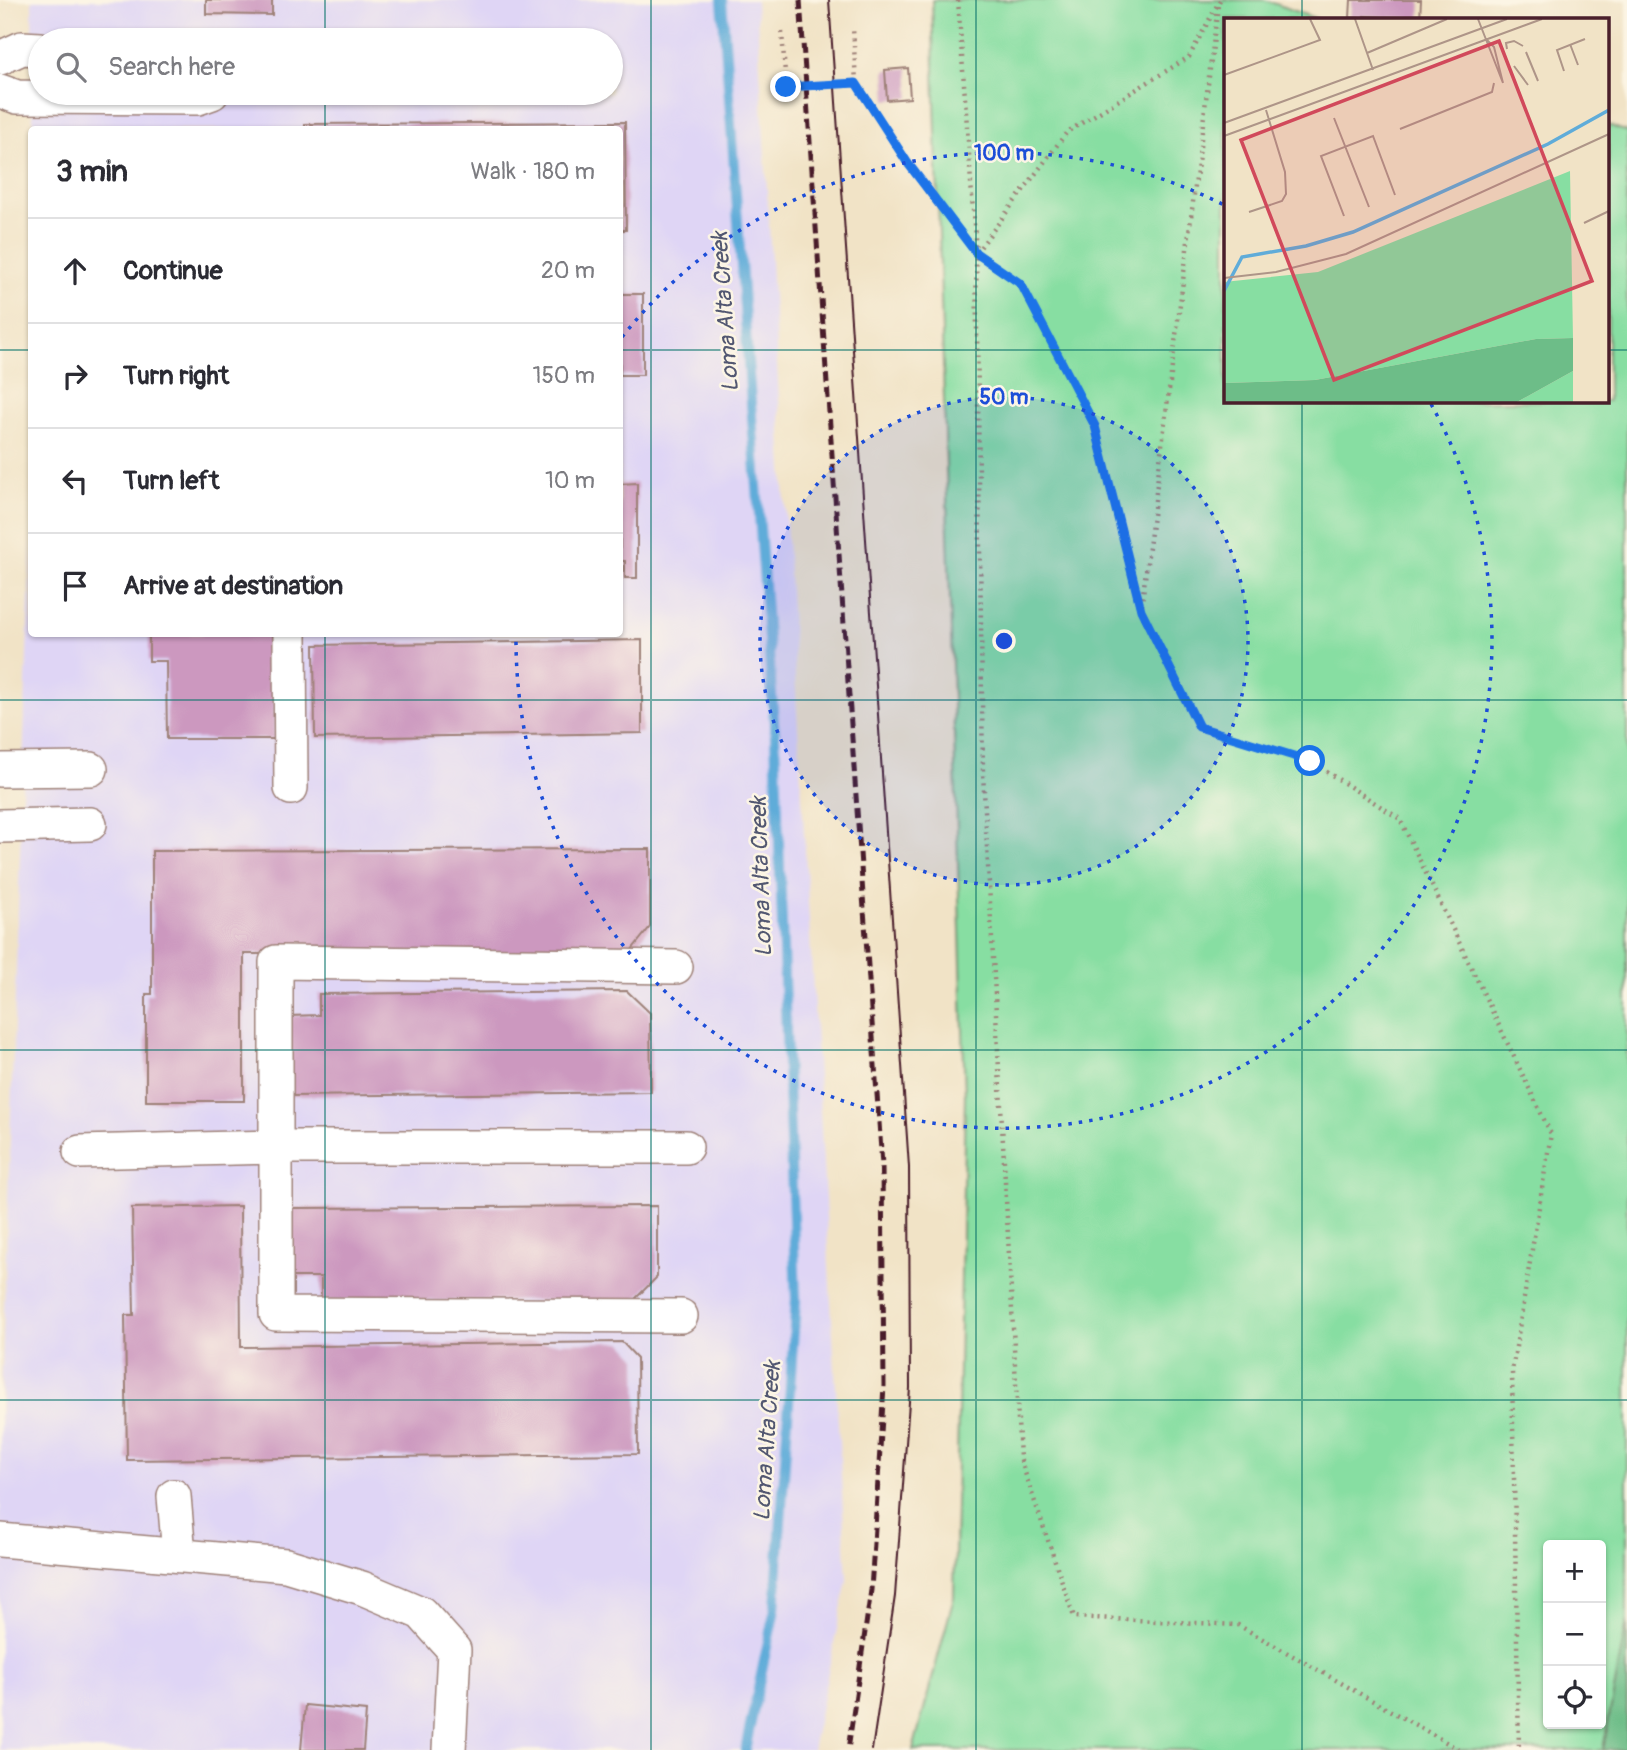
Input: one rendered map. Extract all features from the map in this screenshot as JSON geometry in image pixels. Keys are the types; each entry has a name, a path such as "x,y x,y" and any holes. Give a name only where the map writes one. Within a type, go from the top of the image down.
{"lane":[{"path":"0,58 22,48 28,48"},
{"path":"0,91 17,97 28,97"},
{"path":"290,637 290,788"},
{"path":"0,770 90,769"},
{"path":"0,826 90,824"},
{"path":"676,967 276,962 276,1314 681,1315"},
{"path":"80,1152 275,1147 687,1147"},
{"path":"174,1496 179,1555"},
{"path":"0,1540 286,1565 362,1588 421,1613 454,1650 449,1750"}],"path":[{"path":"958,0 976,253 983,773 1020,1458 1074,1617 1238,1625 1460,1750"},
{"path":"976,253 1067,132 1189,57 1219,1"},
{"path":"1141,610 1219,1"},
{"path":"852,28 856,83 907,162 976,253 1021,284 1095,426 1141,610 1199,727 1310,761 1400,819 1551,1134 1512,1371 1519,1750"},
{"path":"782,32 786,87 856,83"}],"shaded area":[{"path":"32,0 756,0 847,1580 812,1750 0,1750 0,1429 28,624 28,637 623,637 623,126 33,126 33,105 623,105 623,28 32,28"}],"green space":[{"path":"932,0 1265,0 1314,18 1224,18 1224,402 1610,402 1610,126 1627,132 1627,1621 1603,1750 913,1750 954,1597 965,1097"},
{"path":"1627,1621 1627,1750 1603,1750"}],"building":[{"path":"206,0 272,0 272,15 206,14"},
{"path":"1351,0 1421,0 1420,18 1350,18"},
{"path":"908,68 910,98 887,100 885,70"},
{"path":"625,122 626,230 623,230 623,126 305,124"},
{"path":"623,294 643,294 643,375 623,375"},
{"path":"637,483 637,578 625,578 623,484"},
{"path":"149,637 274,637 274,739 167,739 166,661 149,661"},
{"path":"642,640 642,733 315,738 314,645"},
{"path":"650,849 650,927 630,952 244,954 244,1101 146,1101 146,994 152,994 152,851"},
{"path":"627,991 650,1013 651,1092 290,1096 289,1016 319,1015 319,994"},
{"path":"240,1206 241,1347 622,1342 637,1358 638,1454 127,1460 125,1315 134,1315 132,1208"},
{"path":"657,1206 657,1277 634,1300 321,1301 321,1277 291,1277 291,1208"},
{"path":"305,1705 366,1711 363,1750 301,1750"}],"waterway":[{"name":"Loma Alta Creek","path":"722,0 775,736 796,1299 775,1609 745,1750"}],"tram line":[{"path":"829,0 909,1167 910,1388 895,1596 872,1750"}],"railway":[{"path":"800,0 882,1165 884,1386 871,1590 848,1750"}],"route":[{"path":"786,87 856,83 907,162 976,253 1021,284 1095,426 1141,610 1199,727 1310,761"}]}
